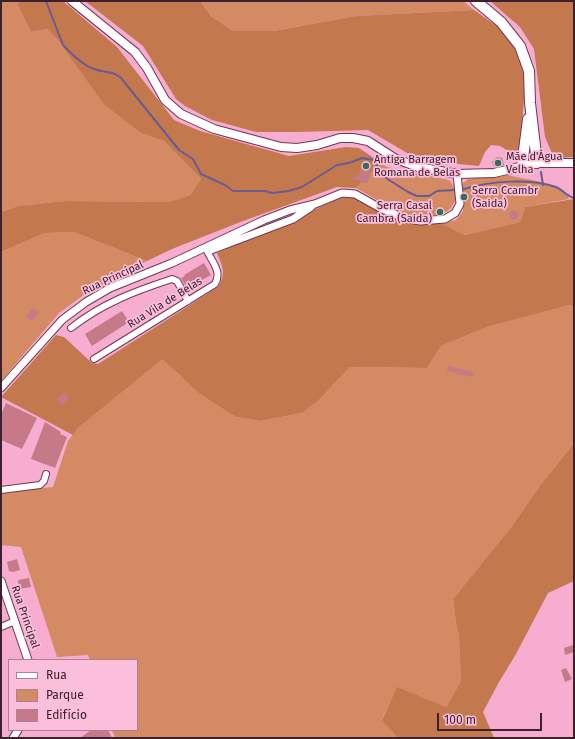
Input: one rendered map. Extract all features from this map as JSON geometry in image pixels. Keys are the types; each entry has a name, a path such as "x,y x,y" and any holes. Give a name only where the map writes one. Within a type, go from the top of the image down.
{"highway":[{"path":"476,1 501,22 520,46 529,71 530,103 537,163"},
{"path":"522,166 530,103"}],"main road":[{"path":"72,1 135,52 147,68 165,100 181,114 214,129 281,146 297,148 317,145 340,138 353,138 368,141 396,159 418,167 457,174 494,174 537,163 574,163"}],"street":[{"name":"Rua Principal","path":"172,263 264,220 290,210 315,204 342,193 355,194 393,214 420,221 444,219 455,214 460,204 457,174"},
{"name":"Rua Principal","path":"1,388 62,320 86,302 110,288 172,263 293,219 315,204"},
{"name":"Rua Vila de Belas","path":"94,358 215,284 218,278 217,269 207,251"},
{"path":"71,328 96,310 134,291 172,279 177,281 188,301"},
{"path":"1,490 40,485 44,481 46,474"},
{"name":"Rua Principal","path":"1,581 28,659"},
{"path":"1,627 15,621"}],"green space":[{"path":"1,1 21,1 17,4 31,32 47,29 141,133 164,141 201,179 190,195 169,202 65,201 18,206 1,212"},
{"path":"200,1 463,1 474,10 356,16 274,31 233,31 211,16"},
{"path":"381,163 387,167 449,180 455,191 456,197 454,203 449,210 441,214 422,216 412,215 393,209 356,188"},
{"path":"506,174 542,182 560,188 566,193 569,199 525,207 520,222 465,235 441,223 456,220 463,211 461,185 468,179"},
{"path":"74,232 147,261 85,294 59,313 1,381 1,252 45,233"},
{"path":"570,305 574,307 574,443 539,487 512,526 453,599 459,636 461,681 446,707 397,688 382,719 398,738 115,738 112,731 138,731 138,659 90,659 88,655 57,657 21,547 1,545 1,492 53,487 68,441 78,428 162,358 179,375 236,417 260,421 302,413 317,402 350,367 427,368 441,346 487,327"}],"shaded area":[{"path":"21,1 63,1 117,47 174,120 200,131 289,156 346,147 359,148 381,163 356,188 337,187 243,221 172,249 147,261 74,232 45,233 1,252 1,212 18,206 65,201 169,202 190,195 201,179 164,141 141,133 104,104 60,43 47,29 31,32 17,4"},
{"path":"85,1 200,1 211,16 233,31 274,31 356,16 474,10 504,31 518,53 524,76 524,99 520,147 515,155 500,146 491,145 485,152 479,166 419,160 368,130 256,132 212,120 185,106 176,99 143,46"},
{"path":"490,1 574,1 574,157 554,158 545,137 534,49 520,27"},
{"path":"345,196 350,196 384,214 404,222 441,223 465,235 520,222 525,207 574,199 574,307 570,305 487,327 441,346 427,368 350,367 317,402 302,413 260,421 236,417 199,393 162,359 78,428 73,435 1,397 56,335 64,337 92,363 98,364 218,287 221,282 223,270 217,253"},
{"path":"574,443 574,581 548,593 483,712 494,738 398,738 382,720 397,687 446,707 461,681 459,636 453,599 512,526 539,487"}],"building":[{"name":"Mãe d'Água Velha","path":"497,157 502,158 504,165 494,167 492,162"},
{"path":"364,160 370,162 369,171 371,172 367,184 352,178 359,174"},
{"path":"512,211 516,211 518,215 516,219 512,219 510,217 510,213"},
{"path":"204,263 211,275 187,288 181,278"},
{"path":"33,308 39,312 32,321 26,317"},
{"path":"122,311 129,322 92,346 85,334"},
{"path":"448,366 474,372 472,377 447,371"},
{"path":"64,392 69,398 62,405 57,399"},
{"path":"6,403 37,418 22,449 1,440 1,415"},
{"path":"45,422 61,432 60,434 67,437 55,468 31,459"},
{"path":"17,559 20,570 13,572 9,571 7,562"},
{"path":"29,578 31,587 19,589 18,580"},
{"path":"573,645 574,652 565,655 564,648"},
{"path":"566,668 572,679 565,682 561,670"},
{"path":"90,731 108,731 112,738 80,738"}],"waterway":[{"path":"46,1 63,45 85,65 118,75 179,150 193,159 201,174 225,185 233,191 265,191 272,193 289,191 302,187 337,165 349,163 362,158 373,160 382,174 389,180 417,196 429,196 437,191 455,190"},
{"path":"541,172 543,185"},
{"path":"464,189 498,182 534,182 556,187 574,198"}],"place":[{"name":"Mãe d'Água Velha","path":"498,163"},
{"name":"Antiga Barragem Romana de Belas","path":"366,166"},
{"name":"Serra Ccambr (Saida)","path":"464,197"},
{"name":"Serra Casal Cambra (Saida)","path":"440,212"}]}
